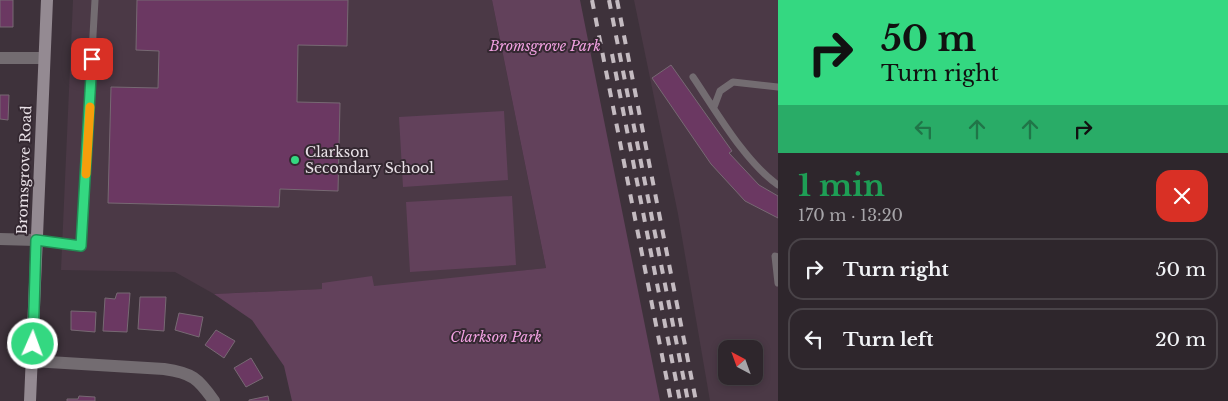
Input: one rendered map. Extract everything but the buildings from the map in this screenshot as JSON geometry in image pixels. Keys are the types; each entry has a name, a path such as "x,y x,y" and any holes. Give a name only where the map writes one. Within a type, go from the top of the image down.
{"street":[{"name":"Bromsgrove Road","path":"30,401 46,0"},
{"path":"0,58 44,58"},
{"path":"0,240 36,240"},
{"path":"32,361 184,372 204,386 214,401"}],"lane":[{"path":"36,240 81,246 95,0"},
{"path":"692,77 762,173 778,185"},
{"path":"714,107 720,91 733,82 778,87"},
{"path":"778,257 775,256 778,283"}],"shaded area":[{"name":"Clarkson Secondary School","path":"73,0 492,0 546,268 389,286 214,294 175,272 61,270"},
{"path":"634,0 778,0 778,401 710,401 678,214"}],"green space":[{"path":"492,0 580,0 660,401 292,401 284,366 252,320 214,294 322,289 322,283 372,276 374,286 546,268"},
{"path":"504,111 508,180 403,187 399,117"},
{"path":"512,196 516,265 410,272 406,202"}],"railway":[{"path":"592,0 671,401"},
{"path":"609,0 688,401"},
{"path":"617,0 696,401"},
{"path":"612,54 680,401"}],"slow traffic":[{"path":"86,174 90,107"}],"place":[{"name":"Clarkson Secondary School","path":"295,160"}],"route":[{"path":"33,344 36,240 81,246 92,59"}],"park label":[{"name":"Bromsgrove Park","path":"545,46"},
{"name":"Clarkson Park","path":"496,337"}]}
